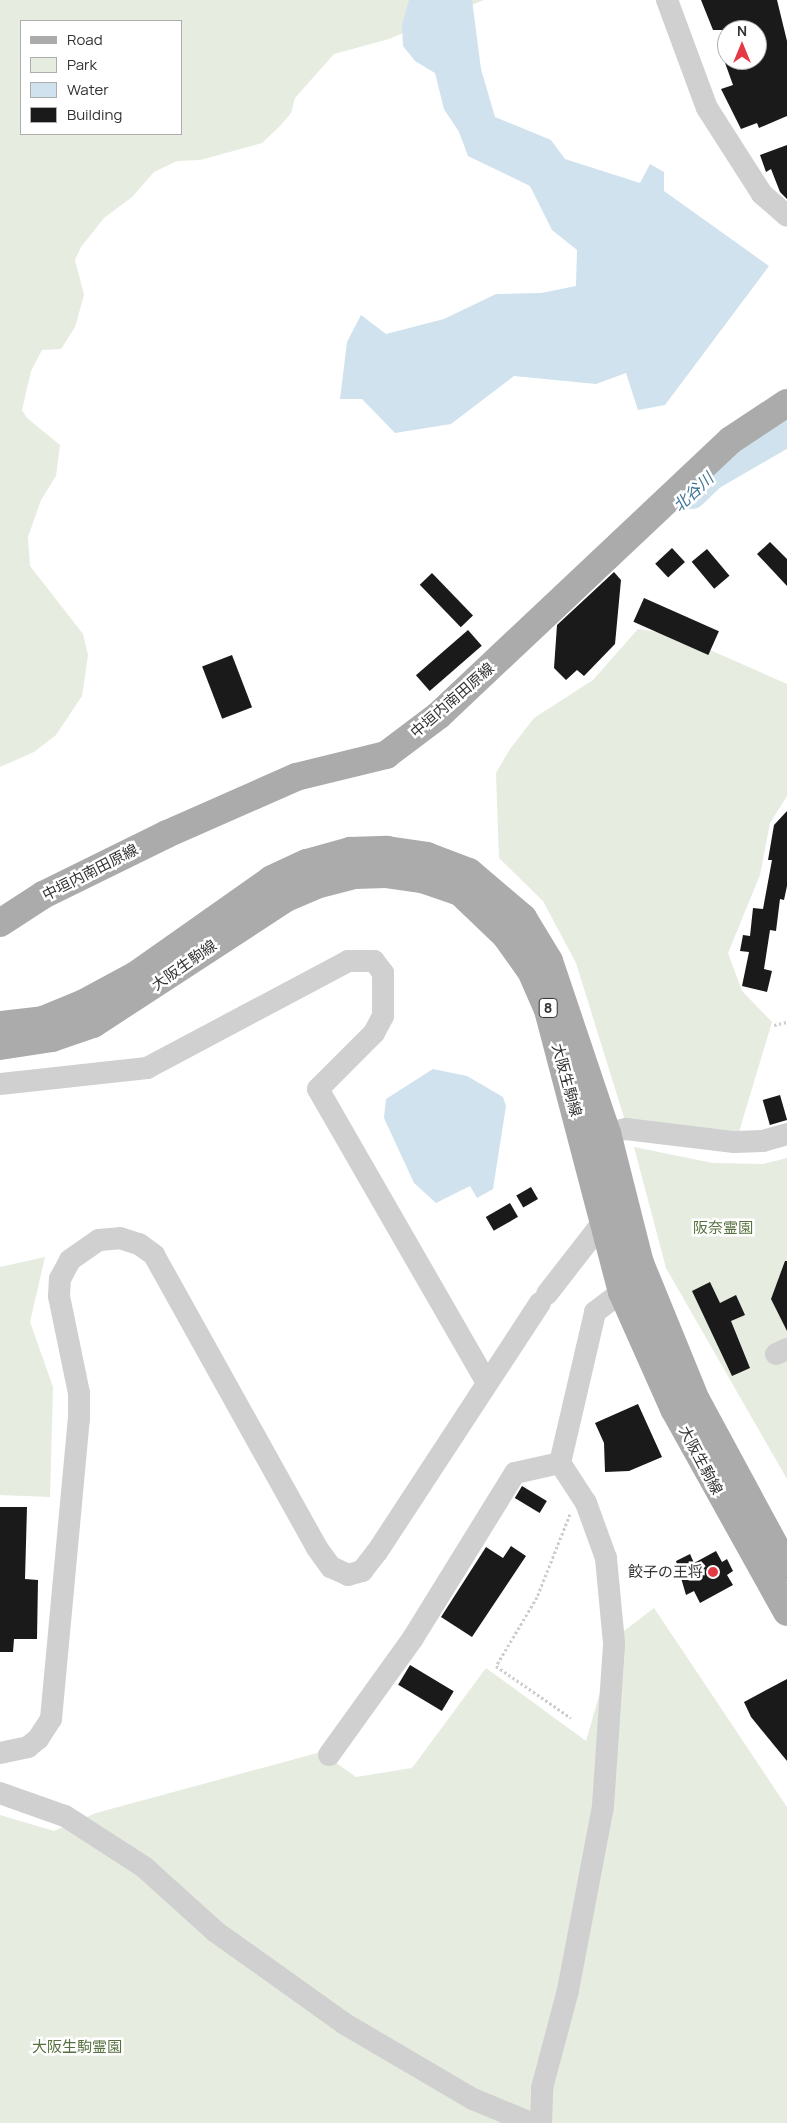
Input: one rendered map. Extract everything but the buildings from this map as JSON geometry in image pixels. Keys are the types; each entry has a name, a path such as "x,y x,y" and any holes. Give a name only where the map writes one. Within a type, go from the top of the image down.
{"main road":[{"name":"中垣内南田原線","path":"0,923 43,895 168,834 296,777 386,755 439,715 731,440 787,403"},
{"name":"大阪生駒線","path":"0,1025 43,1020 82,1004 136,975 272,879 307,863 350,851 387,850 427,856 469,872 523,918 549,961 567,1008 604,1171 640,1263 696,1400 787,1568"},
{"name":"大阪生駒線","path":"0,1046 52,1038 94,1024 286,898 316,885 355,875 385,874 422,879 460,892 506,936 531,971 548,1010 595,1136"},
{"name":"大阪生駒線","path":"604,1171 602,1223 622,1292 674,1409 787,1612"}],"street":[{"path":"667,0 706,108 762,194 787,216"},
{"path":"0,1084 147,1068 348,962 374,961 384,974 384,1016 374,1033 318,1088 488,1383"},
{"path":"595,1136 626,1129 734,1142 762,1141 787,1134"},
{"path":"0,1753 28,1747 38,1739 51,1719 79,1420 79,1393 62,1311 60,1279 70,1260 86,1247 99,1240 120,1238 139,1244 154,1255 317,1548 331,1567 340,1573 348,1575 362,1570 377,1552 543,1299 602,1223"},
{"path":"540,2123 542,2088 568,1990 603,1806 614,1644 606,1558 586,1503 560,1463 595,1312 622,1292"},
{"path":"329,1755 413,1638 515,1473 560,1463"},
{"path":"0,1793 65,1816 144,1867 216,1932 345,2024 473,2099 531,2123"}],"path":[{"path":"774,1025 787,1022"},
{"path":"571,1718 496,1666 537,1597 574,1506 586,1503"}],"green space":[{"path":"0,0 484,0 389,39 334,54 295,98 291,113 262,143 200,160 177,161 154,172 132,197 104,218 81,247 75,260 84,295 75,327 61,349 42,350 31,371 22,410 27,418 60,445 56,476 41,500 28,537 30,566 83,634 88,655 82,696 56,735 34,752 0,767"},
{"path":"638,629 676,635 787,684 787,796 770,823 760,875 728,953 742,991 772,1022 738,1135 626,1124 576,963 543,901 499,858 496,773 510,749 534,718 593,680"},
{"name":"阪奈霊園","path":"634,1147 713,1163 763,1164 787,1158 787,1479 666,1268"},
{"path":"45,1257 30,1322 53,1387 50,1497 0,1495 0,1267"},
{"name":"大阪生駒霊園","path":"654,1608 787,1807 787,2123 0,2123 0,1815 54,1831 96,1813 321,1752 356,1777 412,1768 486,1668 586,1741 616,1637"}],"water":[{"path":"409,0 472,0 481,69 495,117 551,140 565,159 640,183 650,164 664,172 664,191 769,266 665,405 638,410 626,373 596,384 514,376 451,424 395,433 362,399 340,399 347,342 361,315 386,334 444,319 496,294 541,293 576,286 577,250 552,230 530,186 468,156 459,132 444,109 435,73 415,61 403,46 402,25"},
{"path":"433,1069 467,1076 503,1097 506,1106 493,1189 477,1198 470,1186 436,1203 414,1183 384,1118 386,1099"}],"waterway":[{"name":"北谷川","path":"691,493 711,474 787,430"}],"place":[{"name":"餃子の王将","path":"713,1572"}]}
